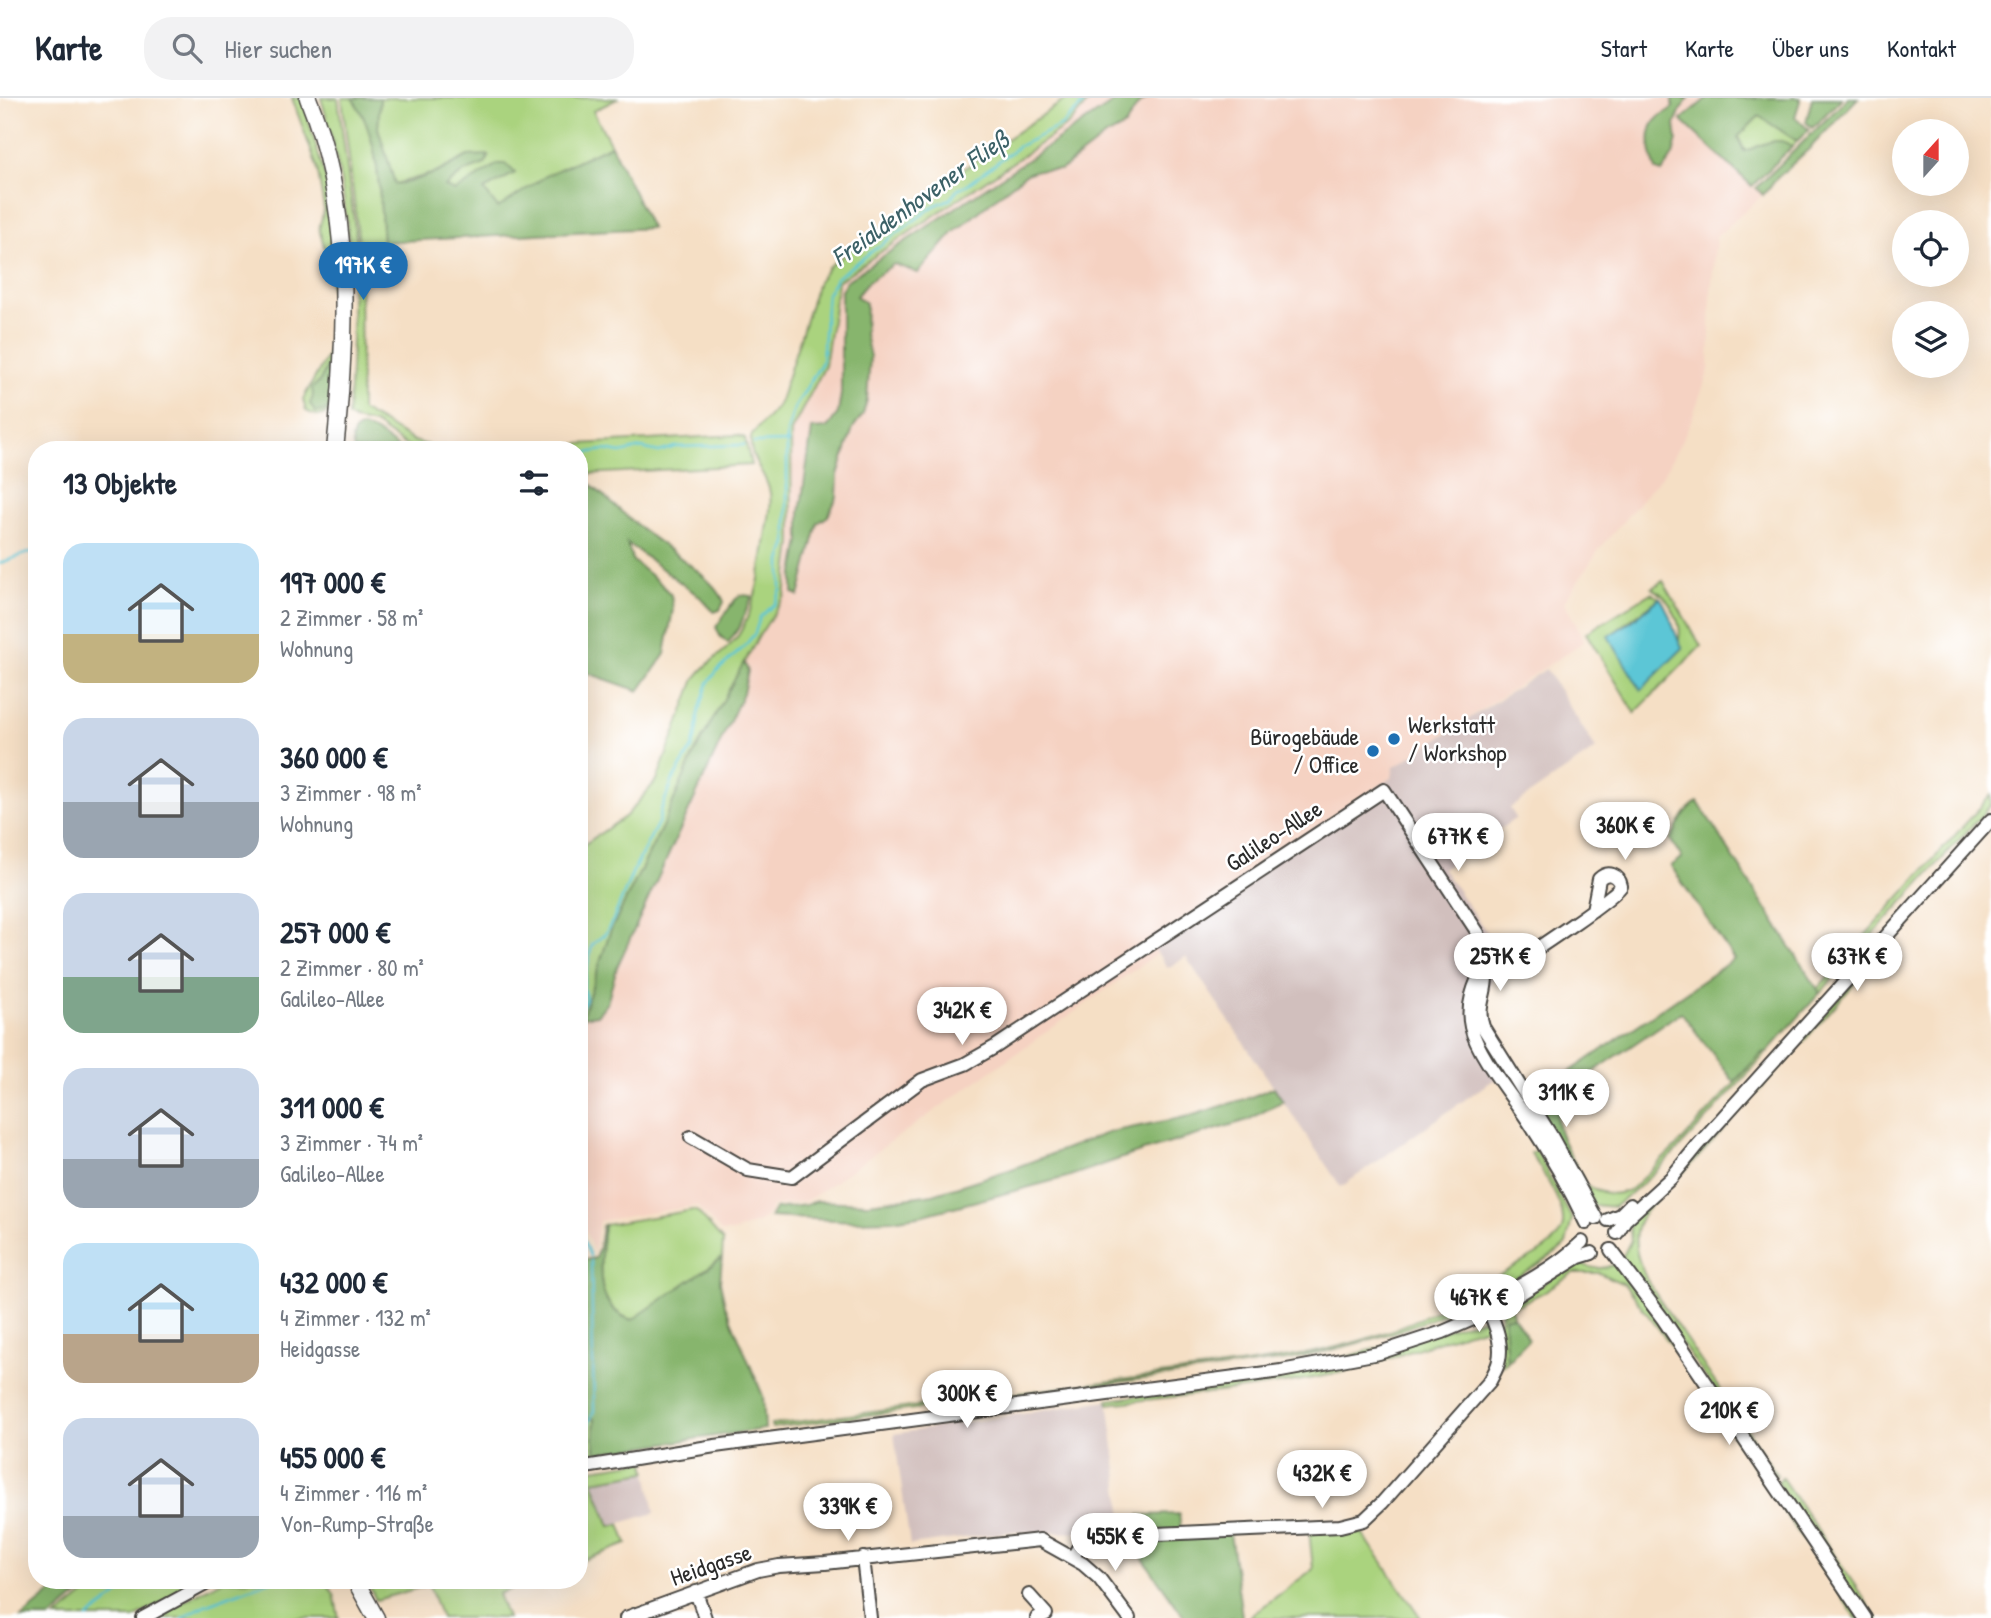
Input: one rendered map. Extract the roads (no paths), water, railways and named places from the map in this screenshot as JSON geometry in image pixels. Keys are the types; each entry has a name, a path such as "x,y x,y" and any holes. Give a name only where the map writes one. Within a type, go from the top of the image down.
{"main road":[{"path":"308,98 324,146 343,264 345,317 336,441"},
{"path":"361,1589 376,1618"}],"street":[{"name":"Galileo-Allee","path":"691,1137 748,1170 792,1177 922,1080 965,1064 995,1047 1384,790 1478,933 1487,980 1481,999 1483,1027 1550,1134 1597,1220"},
{"path":"588,1467 715,1446 1282,1371 1348,1358 1487,1308 1550,1277 1579,1257 1592,1253 1603,1254 1611,1250 1625,1220 1671,1178 1698,1144 1991,820"},
{"path":"1486,965 1512,964 1593,910"},
{"path":"1592,1253 1582,1242 1581,1234 1597,1220 1620,1214 1698,1144"},
{"path":"1597,1220 1617,1233"},
{"path":"1487,1308 1582,1242"},
{"path":"1611,1250 1663,1319 1865,1618"},
{"path":"1073,1558 1081,1543 1089,1538 1340,1526 1364,1521 1490,1381 1499,1360 1499,1337 1487,1308"},
{"name":"Heidgasse","path":"626,1618 649,1614 696,1592 758,1570 779,1566 1040,1540 1073,1558 1099,1578 1129,1618"},
{"path":"863,1558 870,1618"},
{"path":"143,1618 196,1589"},
{"path":"696,1592 705,1618"},
{"path":"1029,1595 1046,1614 1037,1618"}],"water":[{"path":"1660,598 1683,648 1641,690 1608,636"}],"waterway":[{"name":"Freialdenhovener Fließ","path":"588,964 592,945 605,934 613,920 634,869 659,821 673,780 692,748 697,732 698,714 708,683 755,633 760,617 775,604 781,590 781,561 787,543 787,432 794,409 822,362 827,294 837,277 934,206 950,199 958,189 1019,146 1062,125 1089,98"},
{"path":"754,443 788,442"},
{"path":"588,453 605,450 621,453 641,448 659,452 675,447 744,445"},
{"path":"0,563 28,553"},
{"path":"588,1251 590,1256"},
{"path":"588,1425 594,1411 591,1261"},
{"path":"88,1618 125,1589"},
{"path":"182,1618 205,1605 248,1589"}],"place":[{"name":"Werkstatt / Workshop","path":"1394,739"},
{"name":"Bürogebäude / Office","path":"1373,751"}]}
